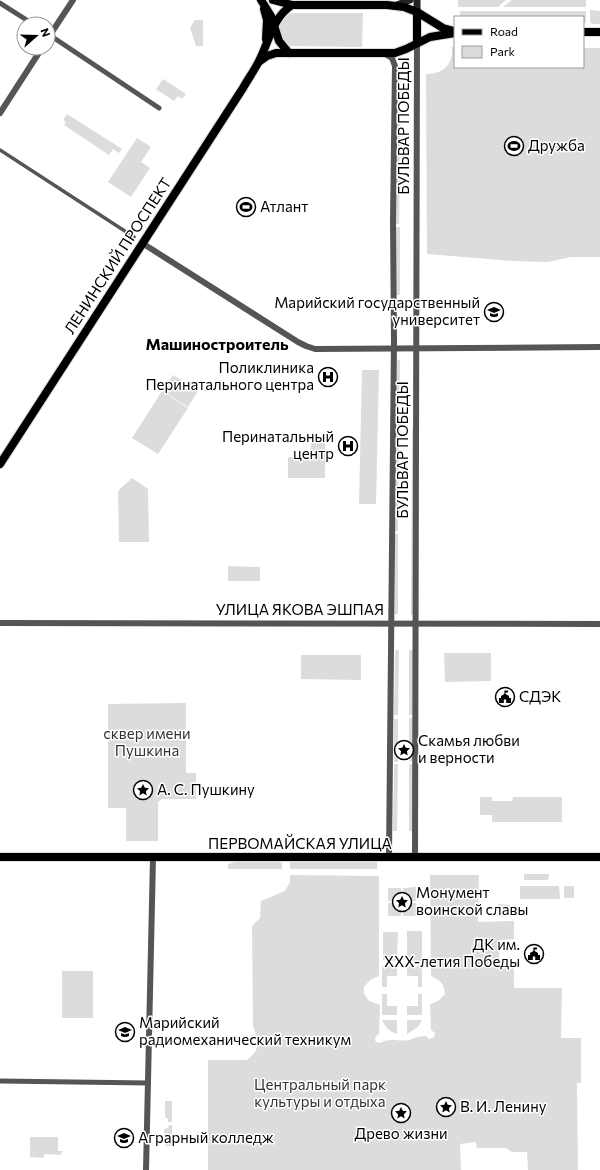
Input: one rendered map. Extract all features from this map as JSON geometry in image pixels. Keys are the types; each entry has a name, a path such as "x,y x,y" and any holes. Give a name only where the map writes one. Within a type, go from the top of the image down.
{"main road":[{"path":"272,0 292,5 388,3 417,12 436,24 454,32"},
{"path":"396,6 410,0"},
{"path":"417,0 417,43"},
{"path":"261,1 268,10 279,40 289,53"},
{"name":"ЛЕНИНСКИЙ ПРОСПЕКТ","path":"261,1 267,20 266,46"},
{"name":"ЛЕНИНСКИЙ ПРОСПЕКТ","path":"0,464 259,62 274,25 281,13 292,5"},
{"path":"259,62 272,54 384,54 401,51 430,37 454,32"},
{"path":"584,32 600,32"},
{"name":"ПЕРВОМАЙСКАЯ УЛИЦА","path":"0,857 600,857"}],"street":[{"path":"56,26 73,0"},
{"path":"0,3 20,16"},
{"path":"56,41 159,108"},
{"name":"БУЛЬВАР ПОБЕДЫ","path":"415,857 417,43"},
{"name":"БУЛЬВАР ПОБЕДЫ","path":"384,54 392,58 395,66 389,857"},
{"path":"0,113 37,56"},
{"path":"0,150 134,237"},
{"path":"142,243 306,346 315,349 600,347"},
{"name":"УЛИЦА ЯКОВА ЭШПАЯ","path":"0,623 600,624"},
{"path":"146,1170 153,858"},
{"path":"0,1081 148,1083"}],"green space":[{"path":"458,0 506,0 498,7 458,7"},
{"path":"512,0 586,0 586,7 503,7"},
{"path":"590,10 600,11 600,24 592,24 590,22"},
{"path":"460,11 586,11 586,22 584,24 584,16 460,16"},
{"path":"290,13 363,13 362,47 289,46 282,39 279,30 282,20"},
{"path":"195,20 203,20 203,46 196,46 190,28"},
{"name":"Дружба","path":"452,47 454,47 454,68 584,68 584,48 600,48 600,257 571,257 548,262 514,261 427,254 426,74 438,72 446,67 452,53"},
{"path":"163,79 186,94 182,99 178,96 174,101 156,89"},
{"path":"398,89 401,89 400,175 397,175"},
{"path":"67,114 122,149 119,153 113,149 109,155 64,125 66,122 63,120"},
{"path":"137,138 151,147 141,162 150,168 131,197 108,182"},
{"path":"396,179 400,179 399,224 396,224"},
{"path":"396,227 400,227 400,295 396,295"},
{"path":"397,360 400,360 399,426 396,426"},
{"path":"362,370 379,370 376,504 359,504"},
{"path":"173,375 198,391 188,407 163,391"},
{"path":"162,391 188,408 158,454 132,438"},
{"path":"396,428 399,428 398,531 395,531"},
{"path":"412,429 415,429 414,615 411,615"},
{"path":"311,442 325,442 325,478 288,478 288,457 310,457"},
{"path":"132,478 148,489 149,542 119,542 118,491"},
{"path":"395,534 398,534 398,614 395,614"},
{"path":"228,566 260,567 260,581 228,581"},
{"path":"395,650 399,650 398,715 394,715"},
{"path":"409,650 414,650 414,715 409,715"},
{"path":"444,653 491,653 491,681 445,682"},
{"path":"301,655 361,655 361,680 301,679"},
{"name":"сквер имени Пушкина","path":"186,703 186,773 196,773 196,799 162,799 158,802 158,841 126,841 126,808 108,808 108,704"},
{"path":"409,718 414,718 414,762 409,761"},
{"path":"394,719 398,719 398,762 394,762"},
{"path":"394,764 398,764 397,831 393,831"},
{"path":"409,764 414,764 414,831 409,831"},
{"path":"480,797 492,797 492,801 512,801 513,797 562,797 562,822 492,822 492,815 480,815"},
{"path":"239,861 280,862 282,863 282,869 228,869 228,864"},
{"path":"290,862 377,862 377,869 290,869"},
{"path":"524,874 549,874 548,880 524,880"},
{"name":"Центральный парк культуры и отдыха","path":"290,875 379,876 379,976 370,980 364,987 364,994 369,1001 380,1005 379,1034 376,1036 375,1040 376,1042 380,1043 388,1040 409,1040 424,1036 429,1039 434,1037 435,1033 431,1030 430,1004 438,1001 445,994 444,987 441,982 431,976 430,875 479,875 478,922 514,921 514,939 500,940 499,961 514,961 514,988 562,988 561,1038 581,1038 581,1083 577,1083 578,1170 528,1170 527,1152 512,1152 506,1148 477,1148 476,1142 460,1144 461,1170 208,1170 208,1060 247,1060 257,1049 257,1037 253,1026 252,926 260,918 261,901 285,891 290,882"},
{"path":"520,886 559,886 560,899 520,899"},
{"path":"564,886 574,886 574,898 564,898"},
{"path":"416,887 416,901 408,901 408,896 403,896 403,888"},
{"path":"388,888 401,888 401,896 396,896 395,901 388,901"},
{"path":"388,903 396,903 396,908 401,908 401,916 388,916"},
{"path":"408,903 416,903 416,916 403,916 403,909 408,909"},
{"path":"499,904 510,905 512,907 512,915 507,917 497,916 497,906"},
{"path":"407,931 422,931 422,961 407,961"},
{"path":"383,932 398,932 397,961 383,960"},
{"path":"382,966 397,966 397,976 387,976 387,987 382,987"},
{"path":"407,966 422,966 422,987 418,987 418,976 407,976"},
{"path":"62,971 93,971 93,1018 62,1018"},
{"path":"382,994 387,994 387,1006 397,1006 397,1015 382,1015"},
{"path":"418,994 422,994 422,1015 407,1015 407,1006 418,1006"},
{"path":"382,1020 397,1020 397,1034 388,1029"},
{"path":"407,1020 422,1020 418,1027 407,1034"},
{"path":"165,1101 172,1101 172,1122 168,1122 168,1119 165,1117"},
{"path":"169,1125 172,1125 172,1146 165,1146 164,1129 168,1128"},
{"path":"30,1137 58,1137 58,1151 63,1151 60,1155 45,1154 43,1158 30,1157"}],"place":[{"name":"Дружба","path":"514,146"},
{"name":"Атлант","path":"246,207"},
{"name":"Марийский государственный университет","path":"494,312"},
{"name":"Поликлиника Перинатального центра","path":"328,377"},
{"name":"Перинатальный центр","path":"348,446"},
{"name":"СДЭК","path":"505,697"},
{"name":"Скамья любви и верности","path":"404,750"},
{"name":"А. С. Пушкину","path":"143,790"},
{"name":"Монумент воинской славы","path":"402,902"},
{"name":"ДК им. ХХХ-летия Победы","path":"534,954"},
{"name":"Марийский радиомеханический техникум","path":"125,1032"},
{"name":"В. И. Ленину","path":"446,1107"},
{"name":"Древо жизни","path":"401,1113"},
{"name":"Аграрный колледж","path":"124,1138"}],"district":[{"name":"Машиностроитель","path":"217,344"}]}
